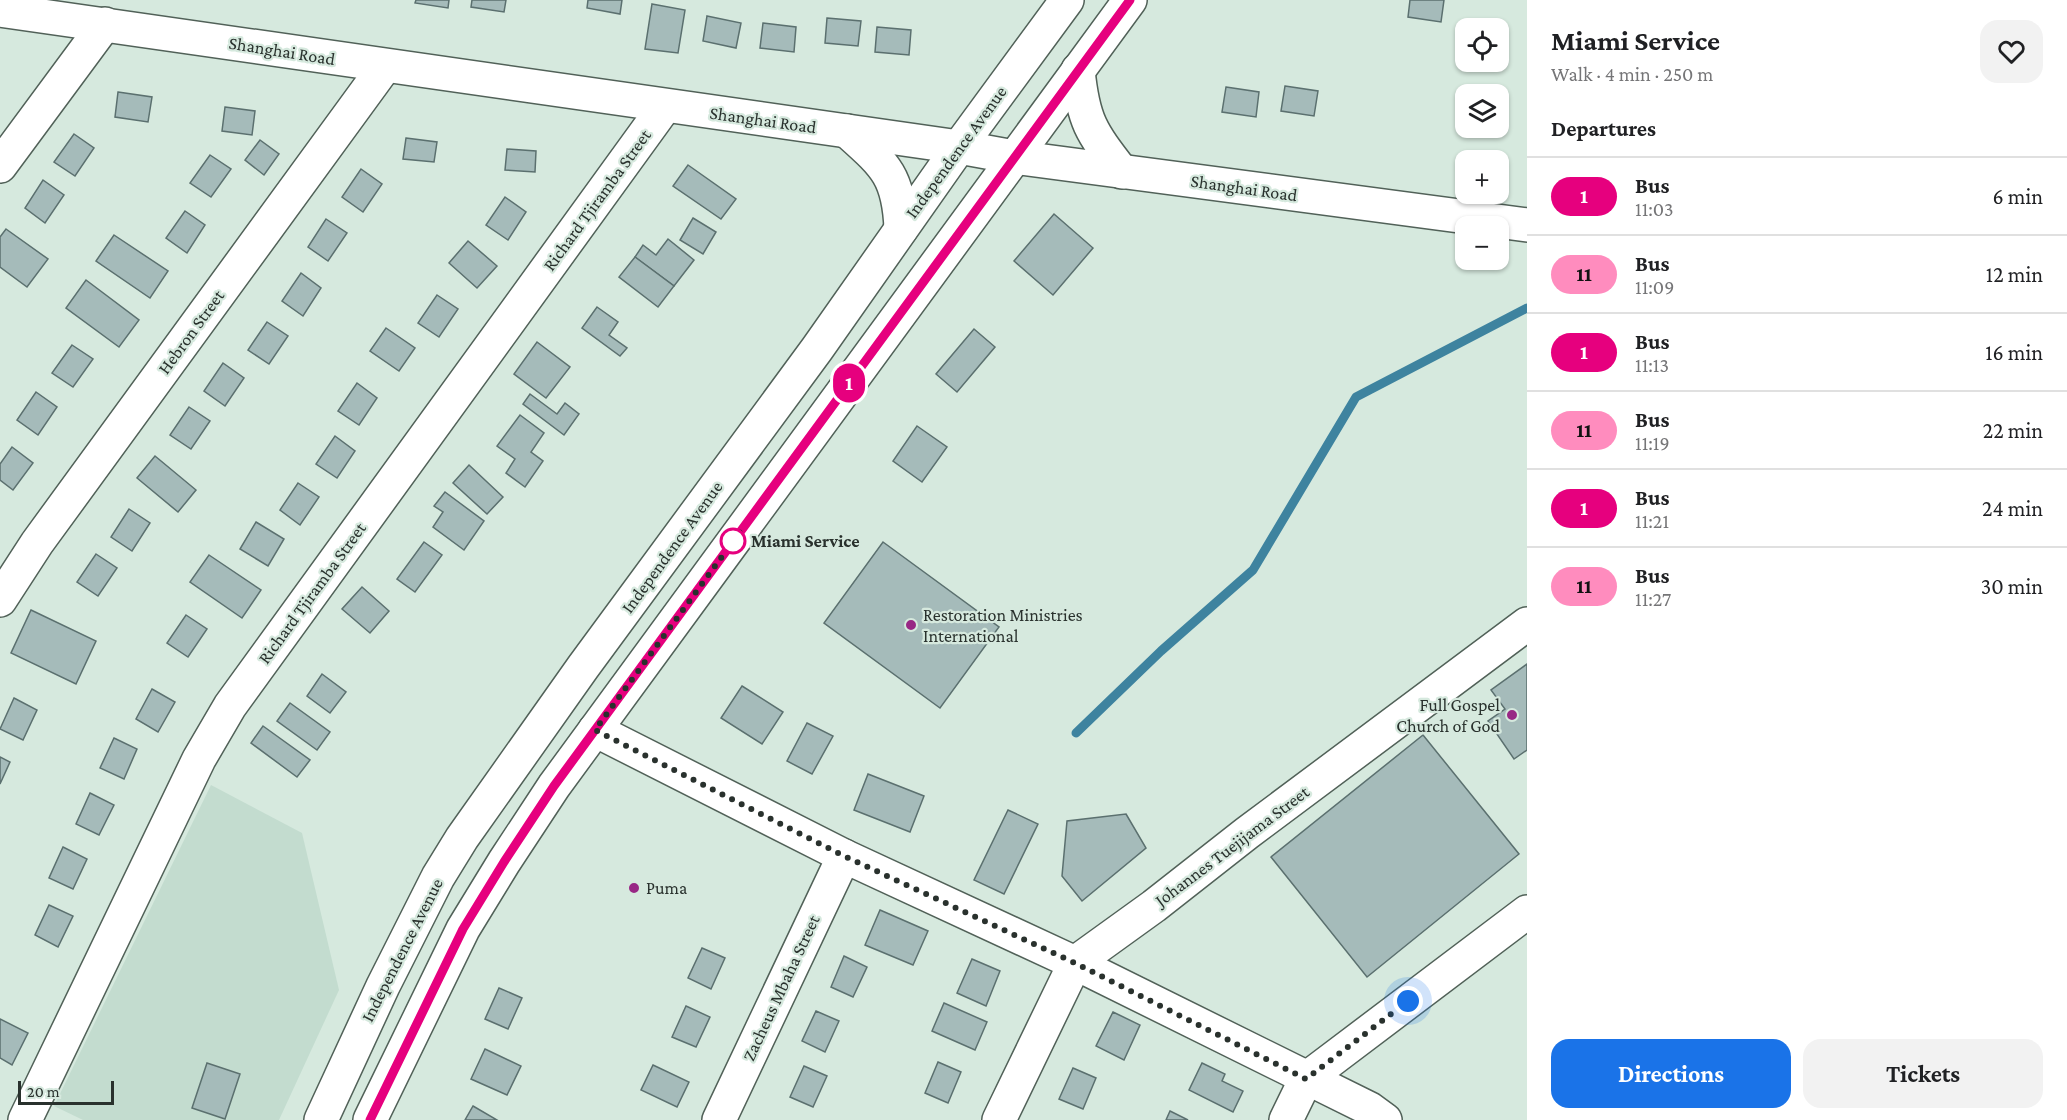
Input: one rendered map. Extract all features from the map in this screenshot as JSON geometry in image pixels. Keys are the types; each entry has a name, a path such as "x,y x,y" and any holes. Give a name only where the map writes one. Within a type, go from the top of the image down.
{"street":[{"name":"Independence Avenue","path":"321,1120 383,986 438,877 462,838 569,686 817,349 959,147 1067,0"},
{"path":"370,1120 463,929 548,795 1130,0"},
{"name":"Shanghai Road","path":"0,10 959,147 1014,157 1527,225"},
{"path":"0,166 105,24"},
{"name":"Hebron Street","path":"0,600 37,543 385,66"},
{"path":"1078,70 1081,99 1089,124 1098,141 1122,171"},
{"name":"Richard Tjiramba Street","path":"25,1120 199,759 230,706 665,106"},
{"path":"847,132 879,159 892,178 900,203 901,229"},
{"name":"Johannes Tuejijama Street","path":"999,1120 1075,963 1154,906 1247,833 1527,624"},
{"path":"595,730 844,856 1075,963 1370,1109 1385,1120"},
{"name":"Zacheus Mbaha Street","path":"719,1120 844,856"},
{"path":"1286,1120 1306,1079 1527,912"}],"shaded area":[{"path":"211,785 302,833 339,990 279,1120 83,1120 54,1106"}],"building":[{"path":"416,0 449,0 448,8 415,3"},
{"path":"472,0 506,0 504,12 471,7"},
{"path":"588,0 622,0 620,14 587,8"},
{"path":"1410,0 1444,0 1441,22 1408,17"},
{"path":"652,4 685,10 678,53 645,49"},
{"path":"707,16 741,23 736,48 703,41"},
{"path":"827,18 861,21 858,46 825,43"},
{"path":"763,23 796,27 794,52 760,48"},
{"path":"877,27 911,30 909,55 875,52"},
{"path":"1285,86 1318,91 1314,116 1281,111"},
{"path":"1226,87 1259,92 1256,117 1222,112"},
{"path":"118,92 152,97 148,122 115,117"},
{"path":"225,107 255,111 252,135 222,131"},
{"path":"74,134 94,148 75,176 54,162"},
{"path":"406,138 437,142 434,162 403,159"},
{"path":"260,140 279,154 264,175 245,160"},
{"path":"507,149 536,151 535,172 505,170"},
{"path":"210,155 231,169 211,197 190,183"},
{"path":"688,165 736,199 721,219 673,186"},
{"path":"361,169 382,184 363,212 342,197"},
{"path":"43,180 64,195 45,223 25,208"},
{"path":"505,197 526,212 508,240 486,225"},
{"path":"185,211 205,225 187,253 166,238"},
{"path":"1054,214 1093,248 1053,295 1014,261"},
{"path":"693,218 716,232 703,254 680,240"},
{"path":"326,219 347,233 328,261 308,247"},
{"path":"6,229 48,259 27,287 0,267 0,237"},
{"path":"114,235 168,271 150,298 96,261"},
{"path":"668,239 694,260 674,286 635,257 643,245 656,255"},
{"path":"468,241 497,266 477,288 449,263"},
{"path":"635,257 674,286 658,307 619,277"},
{"path":"301,273 321,288 303,316 282,301"},
{"path":"86,280 139,320 119,347 66,308"},
{"path":"437,295 458,309 439,337 418,323"},
{"path":"597,307 618,322 609,335 627,348 620,356 582,328"},
{"path":"267,322 288,336 269,364 248,350"},
{"path":"386,328 415,348 399,371 370,351"},
{"path":"974,329 995,347 957,392 936,374"},
{"path":"537,342 570,367 546,398 514,374"},
{"path":"72,345 93,359 73,387 52,373"},
{"path":"223,363 244,378 225,406 204,391"},
{"path":"357,383 377,398 359,425 338,411"},
{"path":"36,392 57,407 38,435 17,420"},
{"path":"530,394 557,414 565,403 579,414 564,435 523,404"},
{"path":"189,407 210,421 191,449 170,435"},
{"path":"520,415 544,433 531,452 543,461 525,487 506,473 515,459 497,446"},
{"path":"917,426 947,447 922,482 893,461"},
{"path":"335,436 355,451 337,478 316,464"},
{"path":"12,447 33,463 13,490 0,480 0,464"},
{"path":"155,456 196,490 178,512 137,478"},
{"path":"469,465 503,497 487,514 453,483"},
{"path":"298,483 319,497 300,525 280,510"},
{"path":"445,492 484,521 464,550 433,527 443,512 434,506"},
{"path":"129,509 150,523 132,551 111,537"},
{"path":"256,522 284,539 268,566 240,549"},
{"path":"424,542 442,555 415,592 397,579"},
{"name":"Restoration Ministries International","path":"883,542 999,627 940,708 824,623"},
{"path":"96,554 117,568 98,596 77,582"},
{"path":"209,555 261,590 242,618 190,582"},
{"path":"362,587 389,611 370,633 342,609"},
{"path":"31,610 96,641 76,684 11,653"},
{"path":"186,615 207,629 188,657 167,643"},
{"name":"Full Gospel Church of God","path":"1527,664 1527,750 1514,759 1488,721 1505,709 1491,690"},
{"path":"322,674 346,692 330,713 307,696"},
{"path":"742,686 783,712 762,744 721,718"},
{"path":"152,689 175,702 158,732 136,719"},
{"path":"14,698 37,710 23,740 0,729"},
{"path":"290,703 330,732 317,750 277,721"},
{"path":"807,723 833,736 812,774 787,761"},
{"path":"263,726 310,760 297,777 251,743"},
{"path":"1423,735 1519,854 1367,977 1271,857"},
{"path":"114,738 137,749 124,779 100,768"},
{"path":"0,757 10,762 0,784"},
{"path":"868,774 924,796 910,832 854,810"},
{"path":"90,793 114,805 99,835 76,824"},
{"path":"1008,810 1038,824 1004,894 974,880"},
{"path":"1126,814 1146,848 1082,901 1062,876 1067,821"},
{"path":"63,847 87,859 73,889 49,878"},
{"path":"49,905 73,916 58,947 35,935"},
{"path":"880,910 928,931 913,965 865,945"},
{"path":"702,948 725,958 711,989 688,978"},
{"path":"844,956 867,967 853,997 831,987"},
{"path":"972,959 1000,971 986,1006 957,993"},
{"path":"499,988 522,998 508,1029 485,1019"},
{"path":"944,1003 987,1022 975,1050 932,1031"},
{"path":"686,1006 710,1017 696,1047 672,1037"},
{"path":"816,1011 839,1021 825,1052 802,1041"},
{"path":"1113,1012 1140,1025 1124,1060 1096,1046"},
{"path":"0,1019 28,1033 12,1065 0,1058"},
{"path":"485,1049 521,1066 507,1095 471,1079"},
{"path":"938,1062 961,1072 948,1103 925,1093"},
{"path":"207,1063 240,1074 225,1119 192,1108"},
{"path":"1202,1063 1225,1074 1222,1081 1243,1091 1233,1112 1189,1090"},
{"path":"653,1065 689,1082 677,1107 641,1090"},
{"path":"804,1066 827,1076 813,1107 790,1097"},
{"path":"1073,1068 1096,1078 1083,1109 1059,1099"},
{"path":"473,1106 497,1120 465,1120"},
{"path":"1170,1111 1188,1120 1166,1120"}],"waterway":[{"path":"1076,733 1161,651 1253,570 1356,397 1527,308"}],"bus line":[{"name":"1","path":"370,1120 463,929 554,786 1130,0"}],"place":[{"name":"Miami Service","path":"733,541"},
{"name":"Restoration Ministries International","path":"911,625"},
{"name":"Full Gospel Church of God","path":"1512,715"},
{"name":"Puma","path":"634,888"}],"route":[{"path":"733,541 740,532 595,730 844,856 1075,963 1306,1079 1408,1001"}]}
